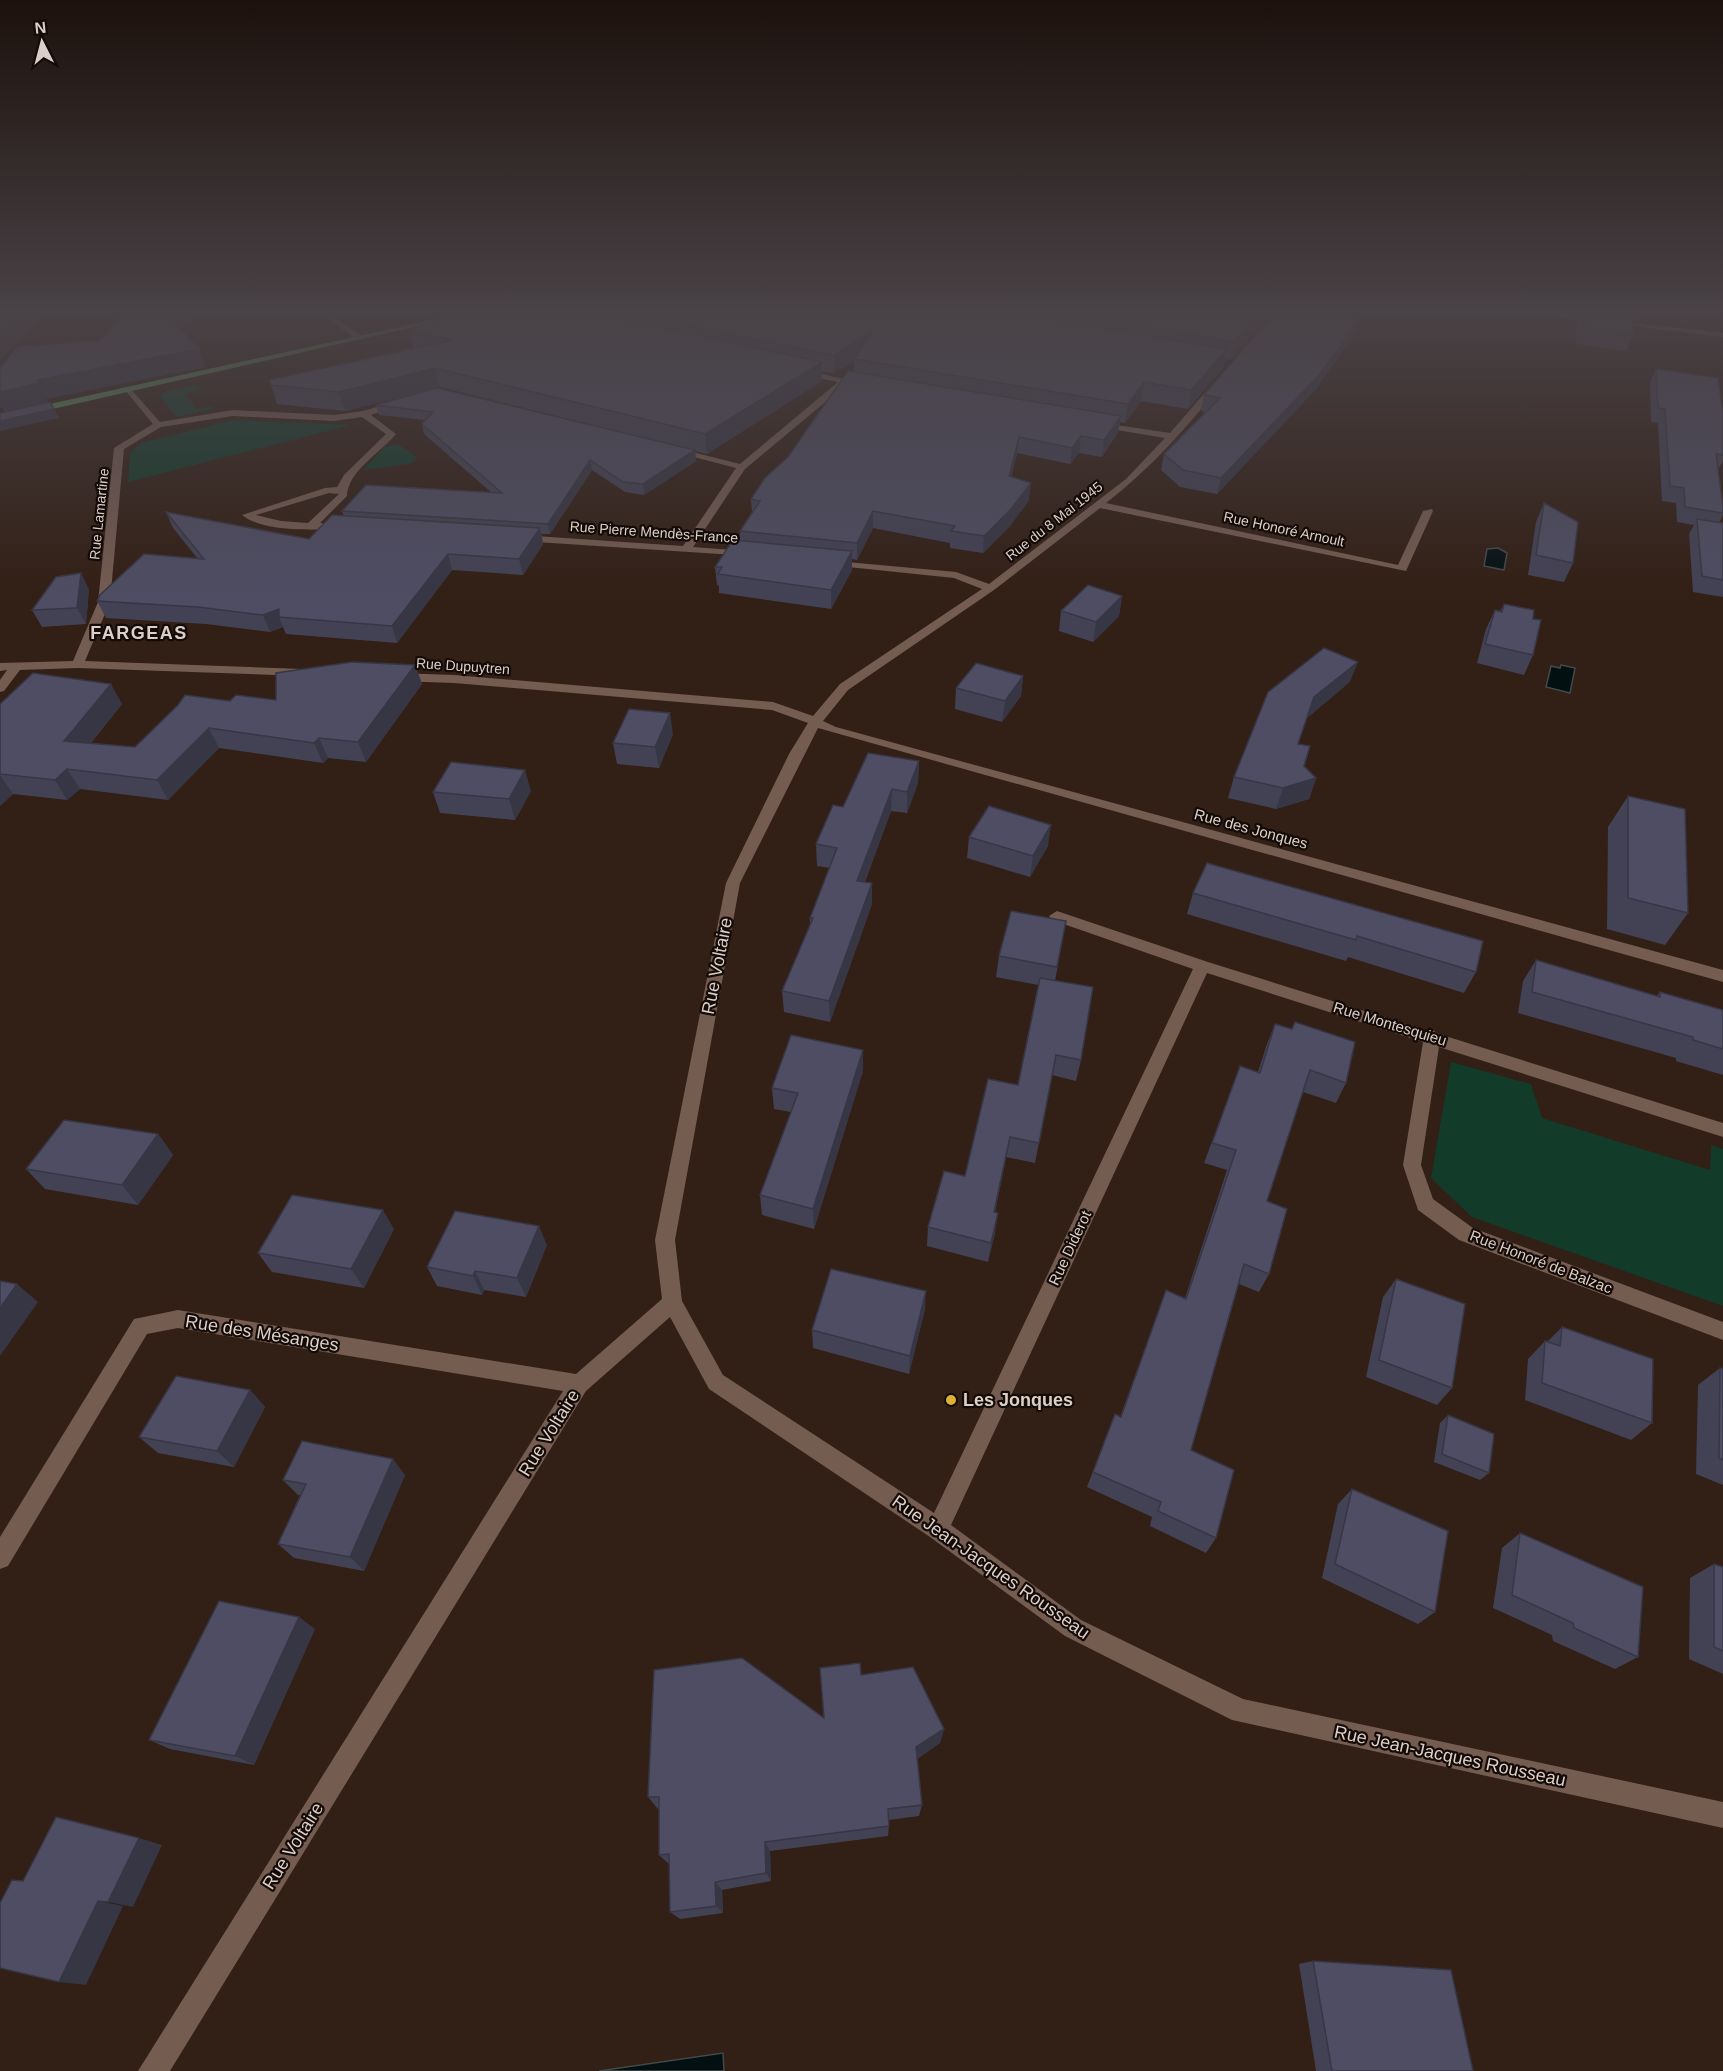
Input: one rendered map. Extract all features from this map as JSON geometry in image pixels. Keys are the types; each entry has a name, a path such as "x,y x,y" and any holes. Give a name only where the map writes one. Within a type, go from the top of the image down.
{"main road":[{"path":"0,418 57,406"}],"street":[{"path":"142,406 158,425 233,413 334,418 364,414 394,406"},
{"path":"687,548 742,467 815,406"},
{"name":"Rue du 8 Mai 1945","path":"815,722 844,687 990,588 1129,480 1198,406"},
{"path":"341,490 347,477 391,434 364,414"},
{"path":"1090,423 1172,436"},
{"name":"Rue Lamartine","path":"78,664 104,602 119,448 158,425"},
{"path":"663,448 742,467"},
{"path":"341,490 328,490 246,515 259,521 359,528"},
{"path":"312,525 344,495 341,490"},
{"name":"Rue Honoré Arnoult","path":"1096,504 1402,569 1428,511"},
{"name":"Rue Pierre Mendès-France","path":"512,537 687,548 758,555"},
{"path":"816,561 956,575 990,588"},
{"path":"0,668 78,664 314,673"},
{"path":"0,688 16,667"},
{"name":"Rue Dupuytren","path":"384,676 454,679 773,706"},
{"name":"Rue des Jonques","path":"773,706 798,713 840,733 1723,976"},
{"name":"Rue Voltaire","path":"153,2071 579,1384 672,1302 665,1240 733,883 796,754 815,722"},
{"name":"Rue Montesquieu","path":"1057,916 1202,966 1432,1036 1723,1130"},
{"name":"Rue Diderot","path":"938,1529 1202,966"},
{"name":"Rue Honoré de Balzac","path":"1432,1036 1412,1165 1425,1204 1466,1234 1723,1331"},
{"name":"Rue Jean-Jacques Rousseau","path":"672,1302 716,1383 938,1529 1073,1628 1242,1711 1723,1815"},
{"name":"Rue des Mésanges","path":"0,1558 141,1326 178,1319 579,1384"}],"green space":[{"path":"167,406 194,406 197,409 213,406 213,409 177,417"},
{"path":"233,420 351,425 128,482 130,453 141,443"},
{"path":"398,444 415,456 416,461 363,470 385,447"},
{"path":"1451,1062 1531,1084 1542,1118 1710,1170 1711,1145 1723,1149 1723,1306 1472,1217 1431,1178"}],"shaded area":[{"path":"1498,548 1507,553 1504,570 1484,566 1487,549"},
{"path":"1561,665 1575,668 1570,693 1546,687 1551,666 1560,668"},
{"path":"723,2053 724,2071 599,2071"}],"building":[{"path":"33,406 52,406 54,409 0,421 0,413"},
{"path":"381,406 510,406 695,450 643,484 623,482 590,460 548,524 342,511 366,485 502,493 422,424 433,412"},
{"path":"589,406 751,406 705,434"},
{"path":"824,406 1058,406 1121,416 1104,440 1081,436 1072,448 1019,437 1009,476 1031,483 1011,509 984,536 951,531 955,526 873,511 857,543 740,531 760,501 751,499 765,478 788,457"},
{"path":"1212,406 1290,406 1221,478 1183,470 1164,454"},
{"path":"1658,406 1722,406 1723,455 1716,454 1723,513 1685,507 1684,488 1670,486 1665,409 1658,408"},
{"path":"1544,503 1578,522 1573,563 1536,555"},
{"path":"166,512 309,539 332,515 540,528 519,559 448,554 392,626 279,617 279,609 263,615 198,607 97,601 100,595 144,554 204,559"},
{"path":"1697,519 1723,523 1723,580 1702,576"},
{"path":"733,540 852,551 831,590 718,574 722,567 715,567"},
{"path":"81,573 77,608 32,610 56,577"},
{"path":"1088,585 1122,596 1096,622 1061,611"},
{"path":"1504,604 1534,610 1533,619 1541,620 1533,655 1485,644 1495,610 1502,612"},
{"path":"1324,648 1358,662 1314,697 1298,744 1310,746 1304,766 1316,778 1283,788 1234,777 1268,692"},
{"path":"352,662 415,665 358,742 319,738 314,743 209,728 157,780 67,769 55,780 0,774 0,704 33,673 111,684 64,741 135,747 178,705 185,695 230,701 236,695 276,700 276,673"},
{"path":"976,663 1023,676 1005,701 956,688"},
{"path":"629,709 670,713 655,747 613,743"},
{"path":"868,753 919,761 907,792 892,789 857,881 872,883 829,1001 782,991 813,918 810,918 837,848 816,844 833,805 843,807"},
{"path":"451,762 525,770 509,799 433,792"},
{"path":"1628,796 1685,809 1688,913 1628,898"},
{"path":"989,806 1051,825 1033,856 969,837"},
{"path":"1207,863 1483,941 1476,972 1357,936 1356,940 1193,893"},
{"path":"1011,911 1066,921 1057,967 999,956"},
{"path":"1536,960 1660,997 1660,992 1723,1010 1723,1049 1693,1040 1693,1037 1532,992"},
{"path":"1040,978 1093,987 1081,1060 1056,1055 1039,1143 1010,1137 994,1212 998,1213 991,1243 928,1227 944,1171 965,1176 988,1079 1018,1085"},
{"path":"1295,1022 1355,1042 1346,1083 1310,1070 1267,1201 1287,1209 1269,1274 1244,1264 1191,1450 1234,1470 1216,1538 1158,1511 1161,1502 1093,1472 1115,1414 1121,1417 1166,1290 1186,1299 1236,1150 1212,1143 1240,1066 1260,1073 1275,1024 1292,1029"},
{"path":"791,1035 863,1050 813,1209 760,1195 798,1093 772,1088"},
{"path":"64,1120 158,1134 122,1185 26,1169"},
{"path":"292,1195 383,1210 351,1269 258,1253"},
{"path":"455,1211 539,1226 517,1278 475,1271 473,1276 427,1267"},
{"path":"831,1269 926,1291 910,1356 812,1330"},
{"path":"1396,1279 1465,1304 1452,1388 1379,1360"},
{"path":"0,1281 17,1284 0,1308"},
{"path":"1562,1327 1653,1359 1652,1423 1542,1383 1545,1341 1560,1346"},
{"path":"1720,1368 1723,1369 1723,1460 1719,1458"},
{"path":"176,1376 250,1390 217,1451 139,1437"},
{"path":"1448,1415 1494,1434 1489,1473 1442,1454"},
{"path":"302,1441 393,1459 350,1557 278,1544 306,1484 283,1480"},
{"path":"1352,1489 1448,1531 1435,1612 1335,1564"},
{"path":"1520,1533 1643,1587 1638,1657 1574,1628 1573,1623 1512,1595"},
{"path":"1714,1564 1723,1567 1723,1651 1714,1647"},
{"path":"219,1601 299,1617 235,1756 149,1740"},
{"path":"742,1658 824,1718 820,1668 860,1663 861,1675 913,1667 944,1729 916,1747 922,1805 888,1809 889,1826 765,1842 766,1873 715,1882 716,1906 670,1912 669,1854 659,1855 659,1797 648,1797 654,1670"},
{"path":"56,1817 139,1838 108,1902 98,1901 59,1982 0,1968 0,1903 12,1880 23,1881"},
{"path":"1313,1961 1451,1970 1473,2071 1332,2071"}],"place":[{"name":"Les Jonques","path":"951,1400"}],"district":[{"name":"FARGEAS","path":"139,633"}]}
